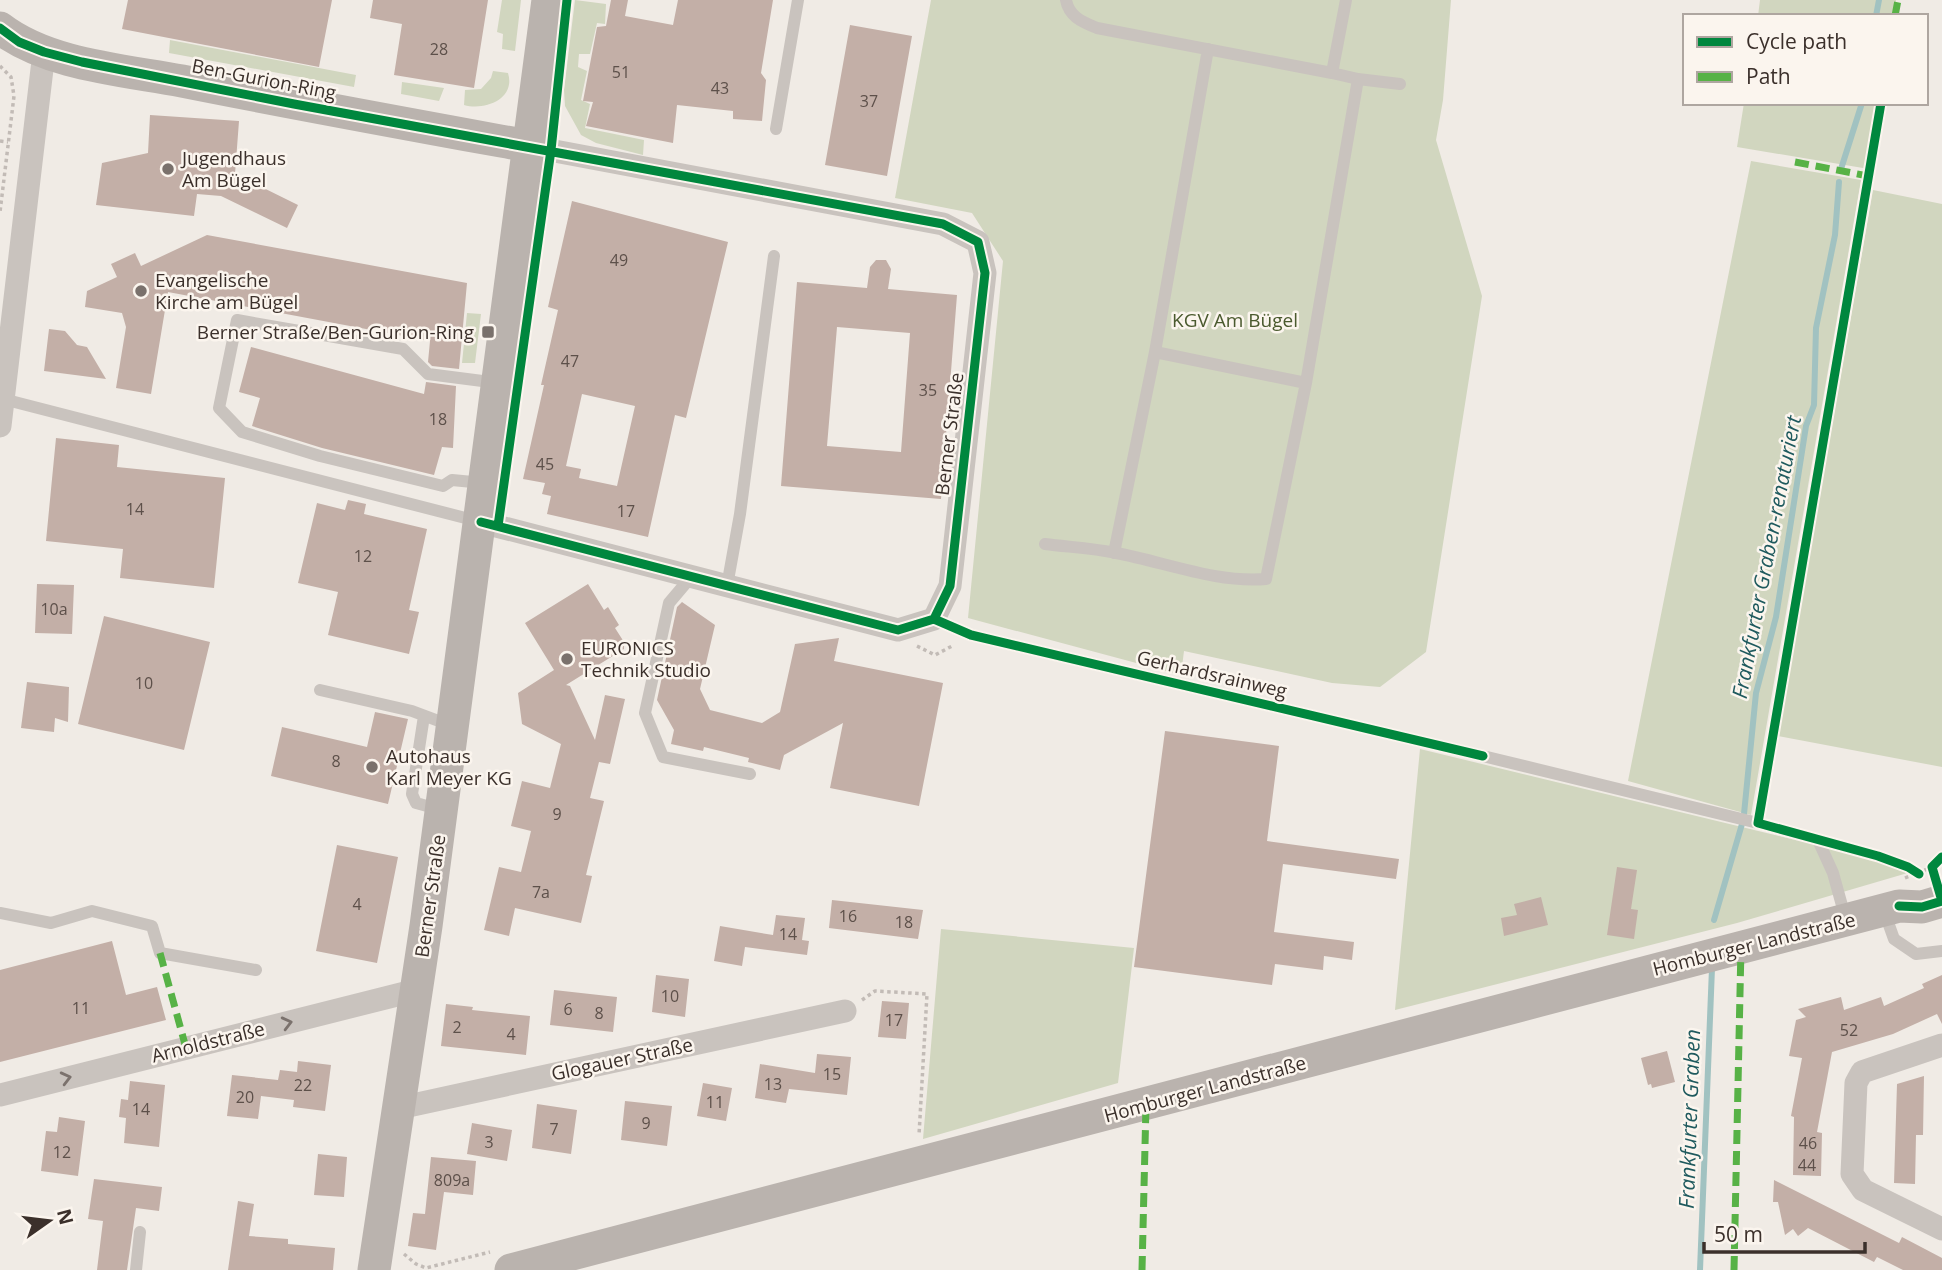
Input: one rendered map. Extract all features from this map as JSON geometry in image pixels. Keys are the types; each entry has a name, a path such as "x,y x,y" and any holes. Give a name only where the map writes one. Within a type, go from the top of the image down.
{"street":[{"name":"Berner Straße","path":"374,1270 442,810 438,721 481,522 548,0"},
{"name":"Ben-Gurion-Ring","path":"0,28 19,42 44,52 294,104 528,146"},
{"path":"0,426 44,52"},
{"name":"Berner Straße","path":"528,146 943,224 978,243 985,273 950,586 934,619"},
{"path":"481,522 898,630 934,619"},
{"name":"Homburger Landstraße","path":"1892,908 1931,876"},
{"name":"Homburger Landstraße","path":"511,1270 1892,908 1922,907 1942,901"},
{"name":"Arnoldstraße","path":"0,1095 417,990"},
{"name":"Glogauer Straße","path":"399,1108 845,1011"},
{"path":"1942,1045 1862,1072 1856,1083 1852,1174 1863,1189 1942,1229"}],"lane":[{"path":"776,129 799,0"},
{"path":"1066,0 1067,7 1079,21 1097,28 1357,79 1400,84"},
{"path":"1332,73 1346,0"},
{"path":"1114,553 1155,352 1208,49"},
{"path":"1045,544 1114,553 1200,573 1266,579 1306,383 1357,79"},
{"path":"727,586 740,514 774,256"},
{"path":"485,484 452,480 443,486 320,456 242,432 219,408 237,320 403,349 428,374 498,383"},
{"path":"1155,352 1306,383"},
{"path":"3,399 481,522"},
{"path":"691,577 668,603 645,713 663,757 750,774"},
{"name":"Gerhardsrainweg","path":"934,619 971,635 1180,680 1818,840"},
{"path":"320,690 438,721"},
{"path":"1818,840 1833,873 1846,920"},
{"path":"1892,908 1894,939 1916,954 1942,951"},
{"path":"0,913 51,923 92,911 152,926 160,953 256,970"},
{"path":"136,1270 140,1232"}],"path":[{"path":"0,66 10,77 14,87 0,209"},
{"path":"0,141 8,142"},
{"path":"1818,840 1841,844 1931,876"},
{"path":"845,1011 875,991 927,994 915,1162"}],"green space":[{"path":"502,0 521,0 515,51 502,49 503,34 497,32"},
{"path":"575,0 606,4 605,24 597,23 590,54 579,54 578,67 587,71 581,100 590,104 585,128 644,140 643,155 596,143 581,135 565,106 564,90"},
{"name":"KGV Am Bügel","path":"931,0 1451,0 1443,100 1436,140 1482,296 1426,652 1380,687 1332,683 1184,651 1181,675 968,618 1003,261 972,213 895,198"},
{"path":"1760,0 1896,0 1894,14 1758,14"},
{"path":"170,40 356,75 354,87 169,53"},
{"path":"493,71 508,73 509,82 503,96 481,106 464,105 465,90 481,89 491,78"},
{"path":"402,82 444,88 439,101 401,94"},
{"path":"1744,105 1880,105 1869,169 1737,147"},
{"path":"1751,161 1861,180 1751,815 1628,781"},
{"path":"1873,190 1942,204 1942,767 1778,736"},
{"path":"467,313 481,314 475,363 462,363"},
{"path":"1420,749 1899,865 1911,872 1737,923 1395,1010"},
{"path":"941,929 1134,948 1118,1083 923,1139"}],"building":[{"path":"128,0 332,0 319,67 122,29"},
{"path":"373,0 488,0 474,88 394,75 402,24 370,18"},
{"path":"611,0 628,0 625,16 673,25 678,0 773,0 761,73 766,80 762,121 733,119 733,111 677,105 673,143 586,126 593,102 583,101 597,27 606,26"},
{"path":"850,25 912,36 887,176 825,165"},
{"name":"Jugendhaus Am Bügel","path":"150,115 239,121 235,174 298,205 287,228 221,196 197,194 194,216 96,205 102,163 148,153"},
{"path":"572,201 728,242 686,418 675,415 648,537 547,514 551,496 542,494 545,483 523,479 558,310 548,307","holes":["582,394 635,406 617,486 579,478 581,469 566,466"]},
{"path":"207,235 467,283 459,369 432,366 428,362 430,341 168,292 151,394 116,388 126,327 122,313 85,307 87,291 117,277 111,264 135,253 141,266"},
{"path":"876,260 886,260 891,269 888,289 957,295 941,499 781,486 797,282 867,288 870,267","holes":["837,327 910,333 901,452 827,446"]},
{"path":"49,329 65,331 77,345 87,347 106,379 44,371"},
{"path":"251,347 424,394 426,382 456,386 453,448 442,447 434,475 322,448 252,426 260,398 239,392"},
{"path":"56,438 119,445 117,467 225,478 214,588 120,578 123,549 46,541"},
{"path":"348,500 366,504 364,514 427,529 409,610 419,612 409,654 328,635 338,592 298,583 317,503 345,510"},
{"path":"37,584 74,585 72,634 35,633"},
{"path":"588,584 604,610 608,607 619,625 615,628 624,642 624,649 566,685 570,686 595,740 605,695 625,699 610,764 599,762 590,798 604,801 586,875 592,876 581,923 515,908 509,936 484,930 499,867 521,872 531,831 511,826 522,781 550,788 561,744 522,724 518,693 554,670 525,623"},
{"path":"682,602 715,625 700,689 710,710 762,723 780,712 795,644 839,638 834,661 943,683 919,806 830,788 843,723 784,755 780,770 748,762 749,758 704,747 703,751 671,744 674,730 657,700 677,607"},
{"path":"104,616 210,642 184,750 78,724"},
{"path":"27,682 69,687 68,722 55,718 54,732 21,728"},
{"path":"375,712 408,719 388,804 271,776 282,727 367,747"},
{"path":"1165,731 1279,746 1267,841 1399,859 1396,879 1283,864 1274,932 1354,942 1352,960 1324,956 1323,970 1275,964 1272,985 1134,967"},
{"path":"337,845 398,857 377,963 316,951"},
{"path":"1617,867 1637,870 1631,909 1638,910 1634,939 1607,935"},
{"path":"1541,897 1548,925 1504,936 1501,918 1517,915 1514,904"},
{"path":"832,900 923,910 918,939 829,928"},
{"path":"776,915 805,918 802,940 809,941 807,955 745,947 742,966 714,961 720,926 773,935"},
{"path":"112,941 126,995 157,987 166,1020 0,1062 0,970"},
{"path":"656,975 689,979 685,1017 652,1012"},
{"path":"1942,975 1942,1024 1937,1014 1893,1034 1832,1052 1817,1132 1822,1133 1821,1176 1793,1175 1794,1117 1791,1116 1802,1058 1789,1056 1796,1020 1806,1017 1798,1009 1841,997 1844,1010 1881,997 1884,1006 1924,988 1922,984"},
{"path":"554,990 617,997 613,1032 550,1025"},
{"path":"882,1001 909,1003 906,1039 878,1037"},
{"path":"446,1004 473,1007 472,1010 530,1016 526,1055 441,1046"},
{"path":"1667,1051 1675,1082 1652,1088 1651,1084 1648,1085 1641,1058"},
{"path":"817,1054 851,1057 847,1095 789,1089 786,1103 755,1098 760,1064 815,1073"},
{"path":"298,1061 331,1065 325,1111 293,1107 294,1100 261,1096 258,1119 227,1116 232,1075 278,1080 280,1070 297,1072"},
{"path":"1924,1076 1923,1135 1916,1135 1915,1184 1894,1183 1897,1084"},
{"path":"130,1081 165,1085 159,1147 124,1143 126,1118 119,1117 121,1099 128,1100"},
{"path":"703,1083 732,1088 726,1121 697,1116"},
{"path":"625,1101 672,1106 667,1146 621,1140"},
{"path":"537,1104 577,1110 571,1154 532,1148"},
{"path":"59,1117 85,1121 78,1176 41,1171 46,1131 57,1132"},
{"path":"472,1123 512,1130 507,1161 467,1154"},
{"path":"318,1154 347,1157 344,1197 314,1195"},
{"path":"431,1157 476,1161 473,1195 444,1192 436,1250 408,1246 413,1213 425,1214"},
{"path":"94,1179 162,1187 159,1211 136,1208 127,1270 97,1270 103,1221 88,1219"},
{"path":"1774,1180 1899,1243 1902,1237 1942,1258 1942,1270 1903,1270 1877,1257 1874,1262 1808,1228 1798,1236 1793,1229 1785,1235 1778,1202 1773,1202"},
{"path":"238,1201 254,1204 249,1236 288,1239 288,1244 335,1248 333,1270 228,1270"}],"waterway":[{"name":"Frankfurter Graben-renaturiert","path":"1876,14 1879,0"},
{"name":"Frankfurter Graben-renaturiert","path":"1841,169 1861,105"},
{"name":"Frankfurter Graben-renaturiert","path":"1744,814 1756,693 1776,617 1806,426 1814,405 1816,328 1835,235 1839,182"},
{"name":"Frankfurter Graben","path":"1714,920 1742,824"},
{"name":"Frankfurter Graben","path":"1700,1270 1712,968"}],"marked path":[{"path":"1895,14 1898,0"},
{"path":"1795,162 1868,176"},
{"path":"1734,1270 1741,947"},
{"path":"160,953 186,1048"},
{"path":"1142,1270 1146,1105"}],"cycle path":[{"path":"498,526 551,150 567,0"},
{"path":"0,28 19,42 82,62 943,224 978,242 985,273 950,586 934,619 898,630 481,522"},
{"path":"1881,105 1758,823 1878,856 1919,874"},
{"path":"934,619 971,635 1483,756"},
{"path":"1899,906 1922,907 1942,901 1932,867 1942,857"}],"place":[{"name":"Jugendhaus Am Bügel","path":"168,169"},
{"name":"Evangelische Kirche am Bügel","path":"141,291"},
{"name":"Berner Straße/Ben-Gurion-Ring","path":"488,332"},
{"name":"EURONICS Technik Studio","path":"567,659"},
{"name":"Autohaus Karl Meyer KG","path":"372,767"}]}
